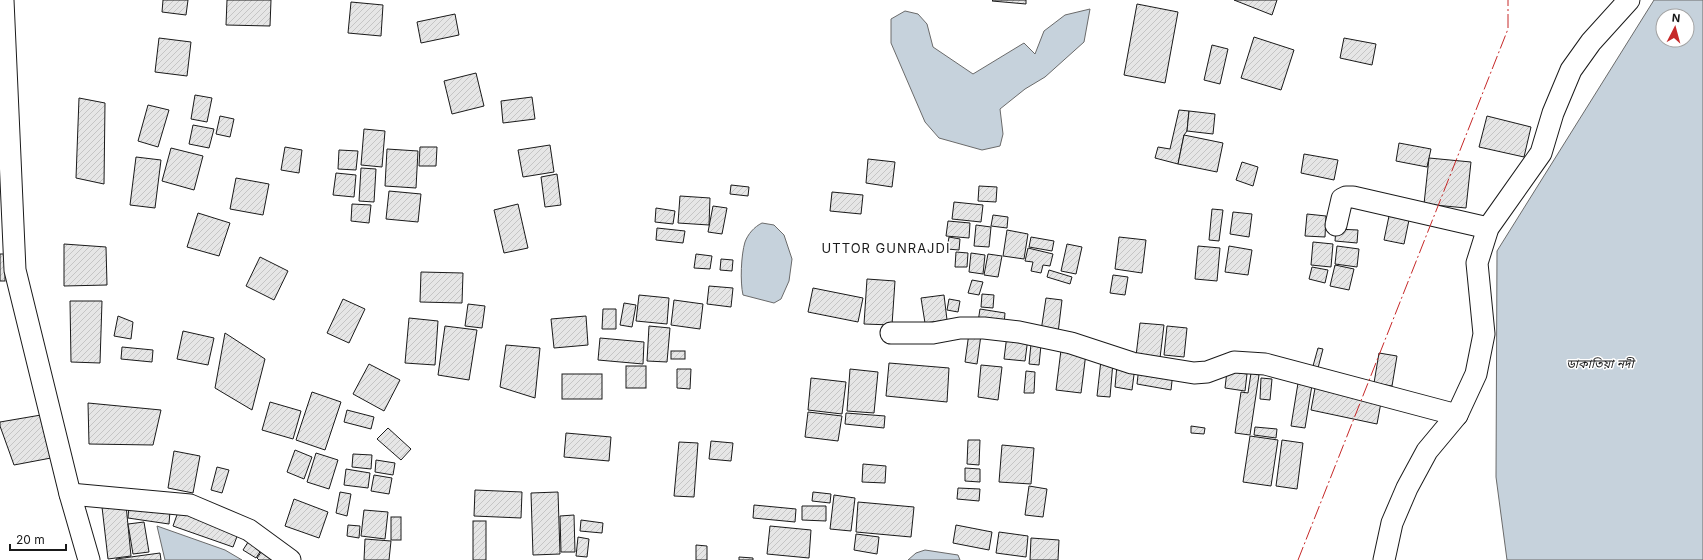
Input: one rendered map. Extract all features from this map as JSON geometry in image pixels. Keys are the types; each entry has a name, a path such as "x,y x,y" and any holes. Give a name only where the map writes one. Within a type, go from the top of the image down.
{"street":[{"path":"3,0 7,228 15,270 70,494 89,560"},
{"path":"1384,560 1392,523 1407,488 1427,451 1458,415 1476,374 1484,334 1477,263 1488,228 1540,153 1553,113 1571,70 1591,42 1629,0"},
{"path":"1336,225 1342,199 1346,197 1353,197 1488,228"},
{"path":"891,333 933,333 960,328 984,328 1019,332 1071,343 1132,363 1194,373 1207,372 1234,362 1265,364 1458,415"},
{"path":"70,494 190,505 249,530 290,560"}],"water":[{"name":"ডাকাতিয়া নদী","path":"1654,0 1703,0 1703,560 1507,560 1496,477 1497,251"},
{"path":"1090,9 1084,42 1045,77 1025,89 1000,109 1003,134 1000,146 982,150 939,138 925,122 891,43 891,19 905,11 918,14 927,24 933,47 973,74 1024,43 1035,54 1044,31 1065,15"},
{"path":"762,223 774,225 784,235 792,259 789,281 781,299 774,303 743,295 742,290 741,276 745,242 752,231"},
{"path":"157,526 225,550 242,560 165,560"},
{"path":"925,550 958,555 960,560 908,560 916,553"}],"building":[{"path":"163,0 188,0 186,15 162,12"},
{"path":"227,0 271,0 270,26 226,25"},
{"path":"1026,0 1026,4 992,1"},
{"path":"1234,0 1277,0 1272,15"},
{"path":"351,2 383,5 381,36 348,33"},
{"path":"1137,4 1178,12 1165,83 1124,75"},
{"path":"455,14 459,35 421,43 417,22"},
{"path":"1254,37 1294,50 1281,90 1241,78"},
{"path":"159,38 191,42 187,76 155,72"},
{"path":"1344,38 1376,44 1372,65 1340,58"},
{"path":"1212,45 1228,49 1220,84 1204,80"},
{"path":"476,73 484,106 452,114 444,81"},
{"path":"195,95 212,98 207,122 191,119"},
{"path":"532,97 535,119 503,123 501,101"},
{"path":"79,98 105,103 104,184 76,178"},
{"path":"148,105 169,110 158,147 138,141"},
{"path":"1179,110 1189,111 1187,131 1184,135 1178,164 1155,158 1158,147 1170,149"},
{"path":"1189,111 1215,114 1213,134 1187,131"},
{"path":"220,116 234,119 230,137 216,134"},
{"path":"1487,116 1531,127 1524,157 1479,147"},
{"path":"193,125 214,129 209,148 189,144"},
{"path":"364,129 385,131 382,167 361,165"},
{"path":"1184,135 1223,143 1217,172 1178,164"},
{"path":"1399,143 1431,149 1427,167 1396,161"},
{"path":"550,145 554,172 523,177 518,150"},
{"path":"285,147 302,150 299,173 281,170"},
{"path":"420,147 437,147 436,166 419,166"},
{"path":"171,148 203,156 194,190 162,181"},
{"path":"387,149 418,151 416,188 385,186"},
{"path":"339,150 358,151 356,170 338,169"},
{"path":"1304,154 1338,160 1334,180 1301,173"},
{"path":"136,157 161,160 155,208 130,205"},
{"path":"1429,158 1471,162 1466,208 1424,204"},
{"path":"868,159 895,162 892,187 866,183"},
{"path":"1242,162 1258,167 1253,186 1236,180"},
{"path":"361,168 376,169 374,202 359,201"},
{"path":"336,173 356,175 354,197 333,195"},
{"path":"557,174 561,205 545,207 541,177"},
{"path":"236,178 269,184 263,215 230,209"},
{"path":"731,185 749,187 748,196 730,194"},
{"path":"979,186 997,187 996,202 978,201"},
{"path":"389,191 421,194 418,222 386,219"},
{"path":"832,192 863,195 861,214 830,211"},
{"path":"680,196 710,198 709,225 678,223"},
{"path":"954,202 983,205 981,222 952,219"},
{"path":"352,204 371,205 369,223 351,221"},
{"path":"518,204 528,248 504,253 494,210"},
{"path":"713,206 727,208 722,234 708,232"},
{"path":"656,208 675,211 673,224 655,222"},
{"path":"1212,209 1223,210 1219,241 1209,240"},
{"path":"1233,212 1252,214 1249,237 1230,234"},
{"path":"198,213 230,223 219,256 187,247"},
{"path":"1307,214 1326,216 1325,237 1305,236"},
{"path":"993,215 1008,217 1007,228 991,226"},
{"path":"1389,216 1409,220 1404,244 1384,240"},
{"path":"948,221 970,223 969,238 946,236"},
{"path":"976,225 991,227 989,247 974,246"},
{"path":"657,228 685,231 683,243 656,240"},
{"path":"1336,229 1358,230 1357,243 1335,241"},
{"path":"1007,230 1028,234 1024,259 1003,256"},
{"path":"949,237 960,239 959,250 947,249"},
{"path":"1031,237 1054,241 1052,251 1029,247"},
{"path":"1119,237 1146,240 1142,273 1115,269"},
{"path":"1313,242 1333,244 1331,267 1311,265"},
{"path":"64,244 106,247 107,285 64,286"},
{"path":"1067,244 1082,247 1076,274 1061,271"},
{"path":"1198,246 1220,248 1217,281 1195,279"},
{"path":"1229,246 1252,250 1248,275 1225,272"},
{"path":"1337,246 1359,249 1357,267 1335,264"},
{"path":"1028,248 1053,254 1050,266 1043,265 1041,273 1031,271 1033,262 1025,261"},
{"path":"956,252 968,253 967,267 955,267"},
{"path":"971,253 985,255 983,274 969,272"},
{"path":"0,254 5,254 5,281 0,281"},
{"path":"696,254 712,256 710,269 694,268"},
{"path":"988,254 1002,256 998,277 984,275"},
{"path":"260,257 288,271 274,300 246,286"},
{"path":"721,259 733,260 732,271 720,270"},
{"path":"1335,265 1354,269 1349,290 1330,286"},
{"path":"1312,267 1328,270 1325,283 1309,279"},
{"path":"1049,270 1072,277 1070,284 1047,277"},
{"path":"421,272 463,273 462,303 420,302"},
{"path":"1113,275 1128,277 1125,295 1110,293"},
{"path":"867,279 895,281 892,325 864,324"},
{"path":"972,280 983,282 979,295 968,293"},
{"path":"709,286 733,288 731,307 707,304"},
{"path":"813,288 863,298 858,322 808,312"},
{"path":"982,294 994,295 993,308 981,307"},
{"path":"639,295 669,298 667,324 636,321"},
{"path":"944,295 947,320 925,323 921,298"},
{"path":"1046,298 1062,300 1058,333 1041,331"},
{"path":"343,299 365,309 349,343 327,333"},
{"path":"949,299 960,301 958,312 947,310"},
{"path":"674,300 703,304 700,329 671,325"},
{"path":"70,301 102,301 100,363 71,362"},
{"path":"624,303 636,305 632,327 620,325"},
{"path":"468,304 485,306 482,328 465,326"},
{"path":"603,309 616,309 616,329 602,329"},
{"path":"980,309 1005,313 1004,325 978,322"},
{"path":"118,316 133,322 131,339 114,336"},
{"path":"586,316 588,345 554,348 551,319"},
{"path":"409,318 438,321 435,365 405,363"},
{"path":"1140,323 1164,325 1160,358 1136,356"},
{"path":"445,326 477,330 469,380 438,375"},
{"path":"649,326 670,328 667,362 647,361"},
{"path":"1167,326 1187,328 1184,357 1164,355"},
{"path":"183,331 214,338 208,365 177,359"},
{"path":"225,333 265,359 252,410 215,388"},
{"path":"969,333 981,335 977,364 965,362"},
{"path":"1007,335 1028,338 1025,361 1004,359"},
{"path":"600,338 644,342 643,364 598,360"},
{"path":"1031,344 1041,345 1039,365 1029,364"},
{"path":"506,345 540,348 535,398 500,387"},
{"path":"122,347 153,350 152,362 121,359"},
{"path":"1318,348 1323,349 1318,368 1313,366"},
{"path":"1061,350 1086,353 1081,393 1056,390"},
{"path":"671,351 685,351 685,359 671,359"},
{"path":"1379,353 1397,356 1392,386 1374,383"},
{"path":"1101,360 1113,362 1110,397 1097,396"},
{"path":"889,363 949,368 947,402 886,396"},
{"path":"369,364 400,380 384,411 353,394"},
{"path":"981,365 1002,367 998,400 978,397"},
{"path":"1117,365 1135,367 1132,390 1115,387"},
{"path":"626,366 646,366 646,388 626,388"},
{"path":"1139,367 1173,372 1171,390 1137,384"},
{"path":"677,369 691,369 690,389 677,388"},
{"path":"850,369 878,372 874,413 847,411"},
{"path":"1026,371 1035,372 1034,393 1024,393"},
{"path":"1227,371 1247,374 1245,391 1225,388"},
{"path":"1251,373 1259,375 1250,435 1235,433 1241,392 1248,393"},
{"path":"562,374 602,374 602,399 562,399"},
{"path":"1299,377 1313,379 1305,428 1291,426"},
{"path":"811,378 846,382 842,414 808,410"},
{"path":"1261,378 1272,379 1270,400 1260,399"},
{"path":"1316,383 1382,397 1377,424 1311,410"},
{"path":"312,392 341,402 325,450 296,440"},
{"path":"270,402 301,411 293,439 262,430"},
{"path":"88,403 161,410 153,445 89,444"},
{"path":"347,410 374,417 371,429 344,422"},
{"path":"808,412 842,416 838,441 805,437"},
{"path":"846,413 885,416 884,428 845,424"},
{"path":"41,415 51,458 14,465 0,426 0,422"},
{"path":"1191,426 1205,428 1204,434 1191,433"},
{"path":"1255,427 1277,429 1276,438 1254,435"},
{"path":"388,428 411,449 401,460 377,439"},
{"path":"566,433 611,437 609,461 564,457"},
{"path":"1250,436 1278,440 1271,486 1243,482"},
{"path":"968,440 980,440 979,465 967,464"},
{"path":"1282,440 1303,443 1297,489 1276,486"},
{"path":"711,441 733,443 731,461 709,459"},
{"path":"679,442 698,443 694,497 674,496"},
{"path":"1002,445 1034,448 1031,484 999,482"},
{"path":"295,450 312,457 304,479 287,472"},
{"path":"174,451 200,456 193,493 168,488"},
{"path":"316,453 338,460 329,489 307,482"},
{"path":"353,454 372,455 371,469 352,467"},
{"path":"376,460 395,463 393,475 375,472"},
{"path":"863,464 886,466 885,483 862,482"},
{"path":"217,467 229,470 222,493 211,490"},
{"path":"965,468 980,469 980,482 965,481"},
{"path":"346,469 370,473 368,488 344,485"},
{"path":"374,475 392,478 389,494 371,491"},
{"path":"1029,486 1047,489 1043,517 1025,515"},
{"path":"958,488 980,489 979,501 957,499"},
{"path":"475,490 522,492 521,518 474,516"},
{"path":"340,492 351,494 347,516 336,513"},
{"path":"558,492 560,554 533,555 531,493"},
{"path":"813,492 831,494 830,503 812,501"},
{"path":"834,495 855,498 851,531 830,529"},
{"path":"294,499 328,512 319,538 285,526"},
{"path":"858,502 914,507 911,537 856,532"},
{"path":"126,505 131,556 108,559 102,507"},
{"path":"754,505 796,509 795,522 753,518"},
{"path":"129,506 170,511 169,524 128,518"},
{"path":"802,506 826,506 826,521 802,520"},
{"path":"364,510 388,512 385,539 361,536"},
{"path":"178,512 238,534 233,547 173,526"},
{"path":"574,515 575,552 561,552 560,516"},
{"path":"391,517 401,517 401,540 391,540"},
{"path":"581,520 603,523 602,533 580,531"},
{"path":"473,521 486,521 486,560 473,560"},
{"path":"144,522 149,552 133,554 128,524"},
{"path":"348,525 360,526 359,538 347,536"},
{"path":"956,525 992,532 989,550 953,543"},
{"path":"770,526 811,530 809,558 767,554"},
{"path":"999,532 1028,536 1026,557 996,553"},
{"path":"856,534 879,537 877,554 854,550"},
{"path":"578,537 589,539 587,557 576,556"},
{"path":"1031,538 1059,540 1058,560 1030,560"},
{"path":"250,539 263,547 256,558 243,550"},
{"path":"365,539 391,541 389,560 364,560"},
{"path":"696,545 707,546 707,560 696,560"},
{"path":"264,548 280,560 259,560 257,558"},
{"path":"160,553 161,560 116,560 116,559"},
{"path":"739,557 753,558 753,560 739,560"}],"power":[{"path":"1298,560 1508,29 1508,0"}],"district":[{"name":"UTTOR GUNRAJDI","path":"886,248"}]}
